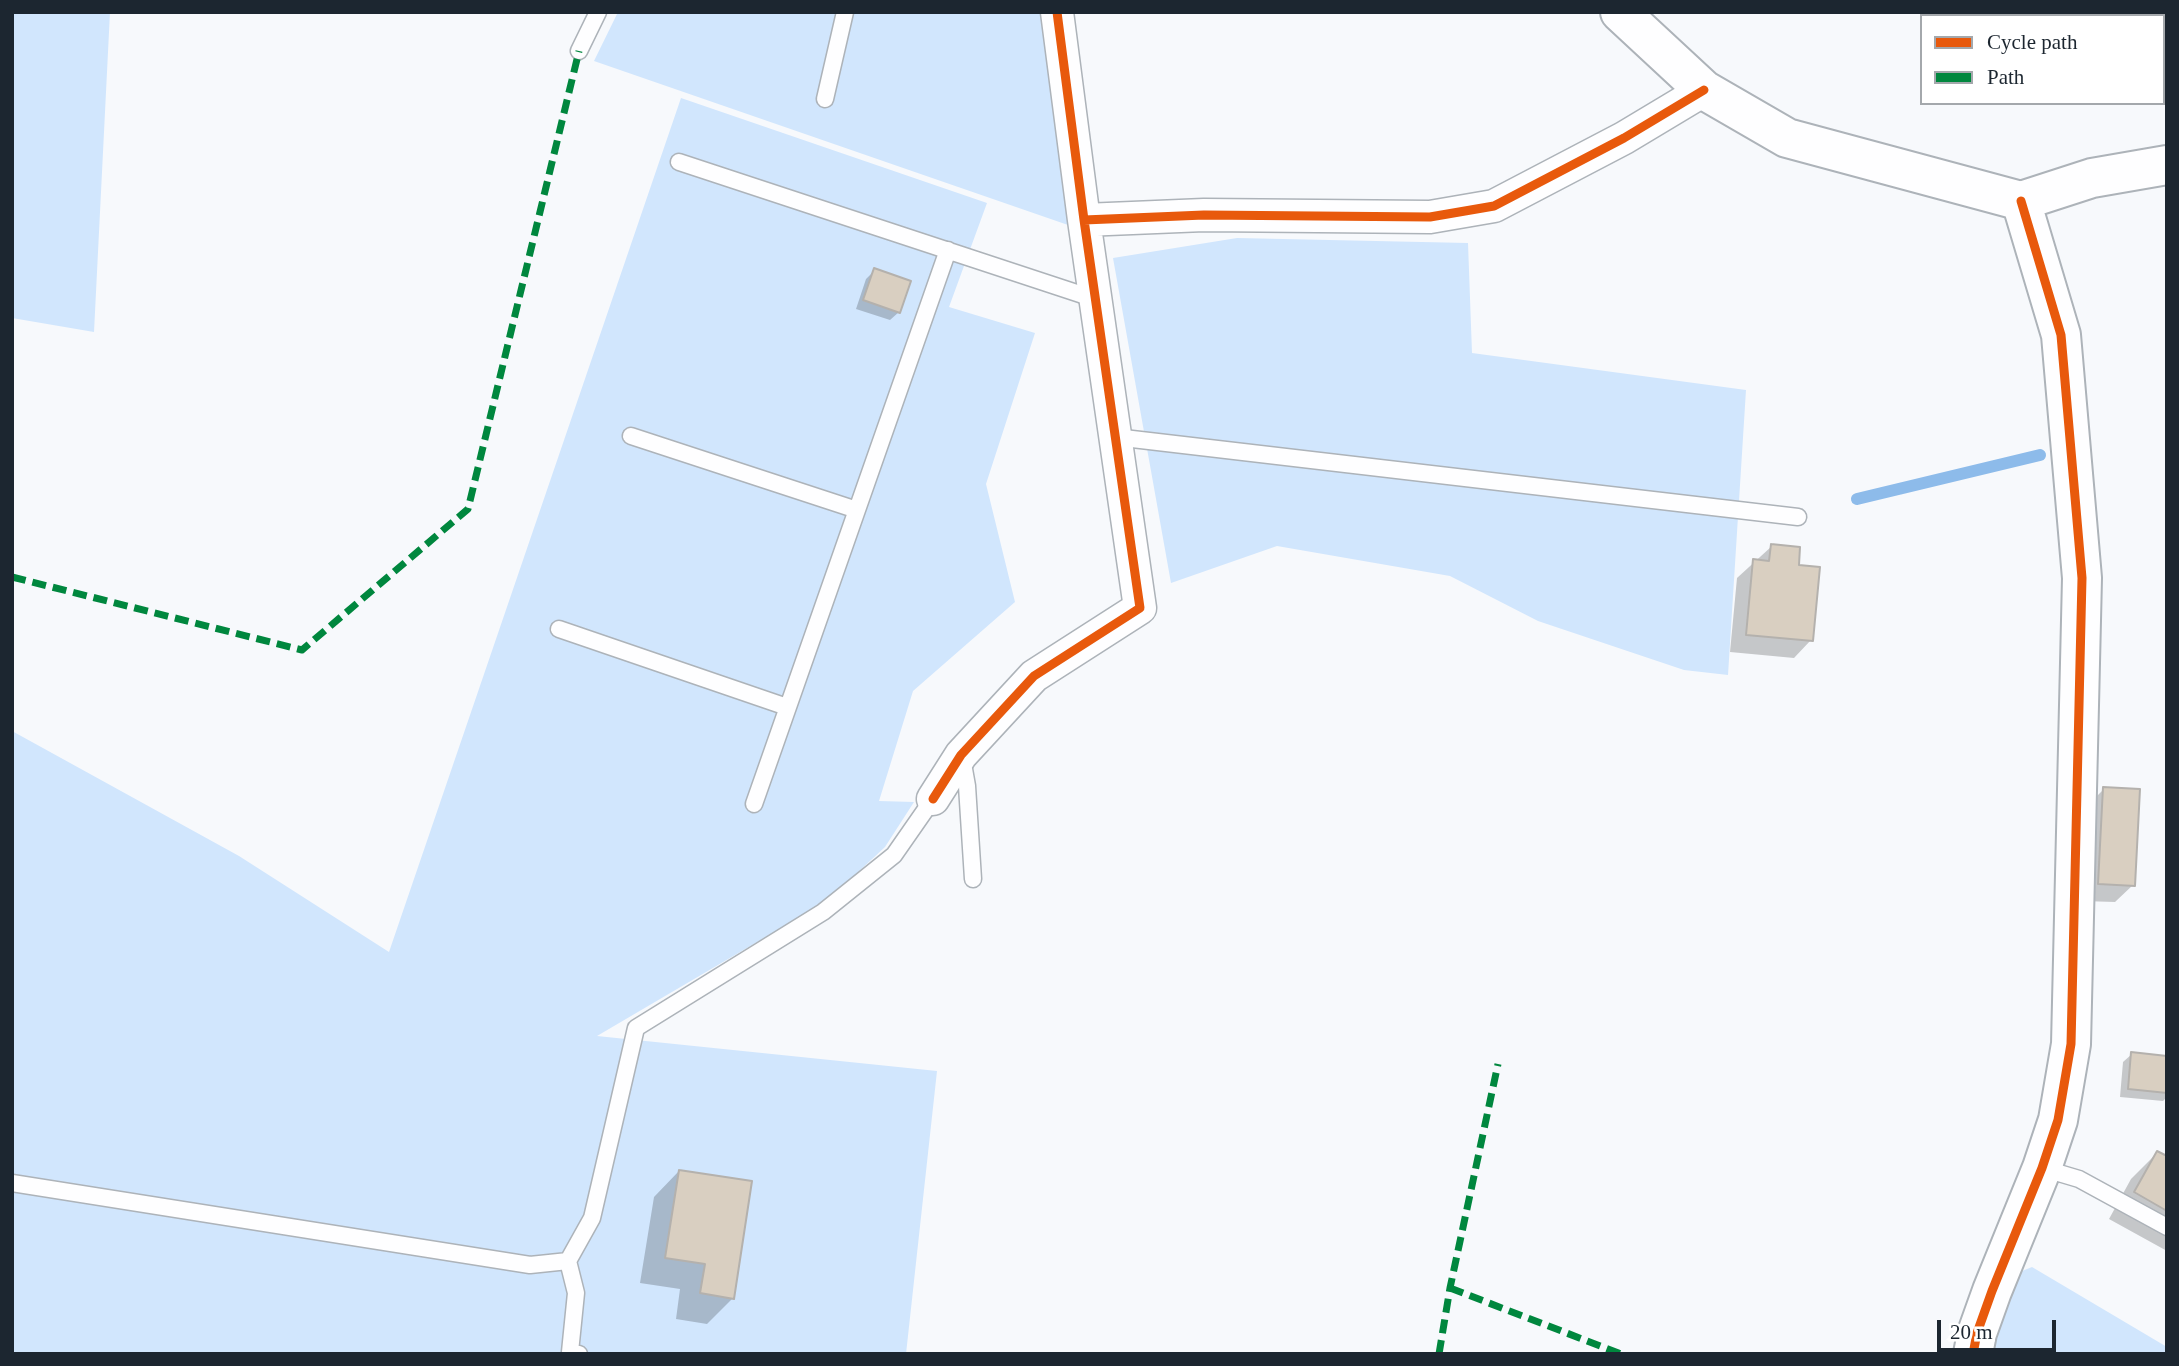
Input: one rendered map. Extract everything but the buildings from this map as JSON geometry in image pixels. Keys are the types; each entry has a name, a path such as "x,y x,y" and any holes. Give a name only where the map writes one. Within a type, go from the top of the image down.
{"street":[{"path":"933,799 961,755 1034,676 1140,608 1057,12"},
{"path":"1620,12 1704,90 1787,138 2021,201 2092,178 2167,165"},
{"path":"1084,220 1204,215 1430,216 1494,206 1623,138 1704,90"},
{"path":"1973,1354 1977,1333 1992,1291 2042,1168 2058,1120 2071,1044 2082,578 2061,335 2021,201"}],"lane":[{"path":"579,51 598,12"},
{"path":"825,99 845,12"},
{"path":"679,162 1095,299"},
{"path":"754,804 948,250"},
{"path":"631,436 857,510"},
{"path":"1115,437 1798,517"},
{"path":"559,629 787,707"},
{"path":"961,755 967,786 973,879"},
{"path":"579,1354 570,1352 576,1293 568,1261 592,1218 636,1028 823,912 894,855 933,799"},
{"path":"2042,1168 2079,1179 2167,1227"},
{"path":"12,1183 530,1265 568,1261"}],"shaded area":[{"path":"12,12 110,12 94,332 12,318"},
{"path":"618,12 1040,12 1068,225 594,61"},
{"path":"681,98 987,203 949,307 1035,333 986,484 1015,602 913,691 879,801 914,802 885,847 827,901 597,1036 937,1071 906,1354 12,1354 12,731 239,856 389,952"},
{"path":"1237,238 1468,243 1472,353 1746,390 1728,675 1684,670 1538,621 1450,576 1277,546 1171,583 1113,258"},
{"path":"2032,1267 2167,1347 2167,1354 1991,1354 2022,1271"}],"waterway":[{"path":"1857,499 2040,455"}],"marked path":[{"path":"12,577 302,650 468,509 579,51"},
{"path":"1439,1354 1450,1288 1498,1064"},
{"path":"1450,1288 1621,1354"}],"cycle path":[{"path":"933,799 961,755 1034,676 1140,608 1057,12"},
{"path":"1084,220 1204,215 1430,217 1494,206 1624,138 1704,90"},
{"path":"1973,1354 1977,1333 1992,1291 2042,1168 2058,1120 2071,1044 2082,578 2061,335 2021,201"}]}
